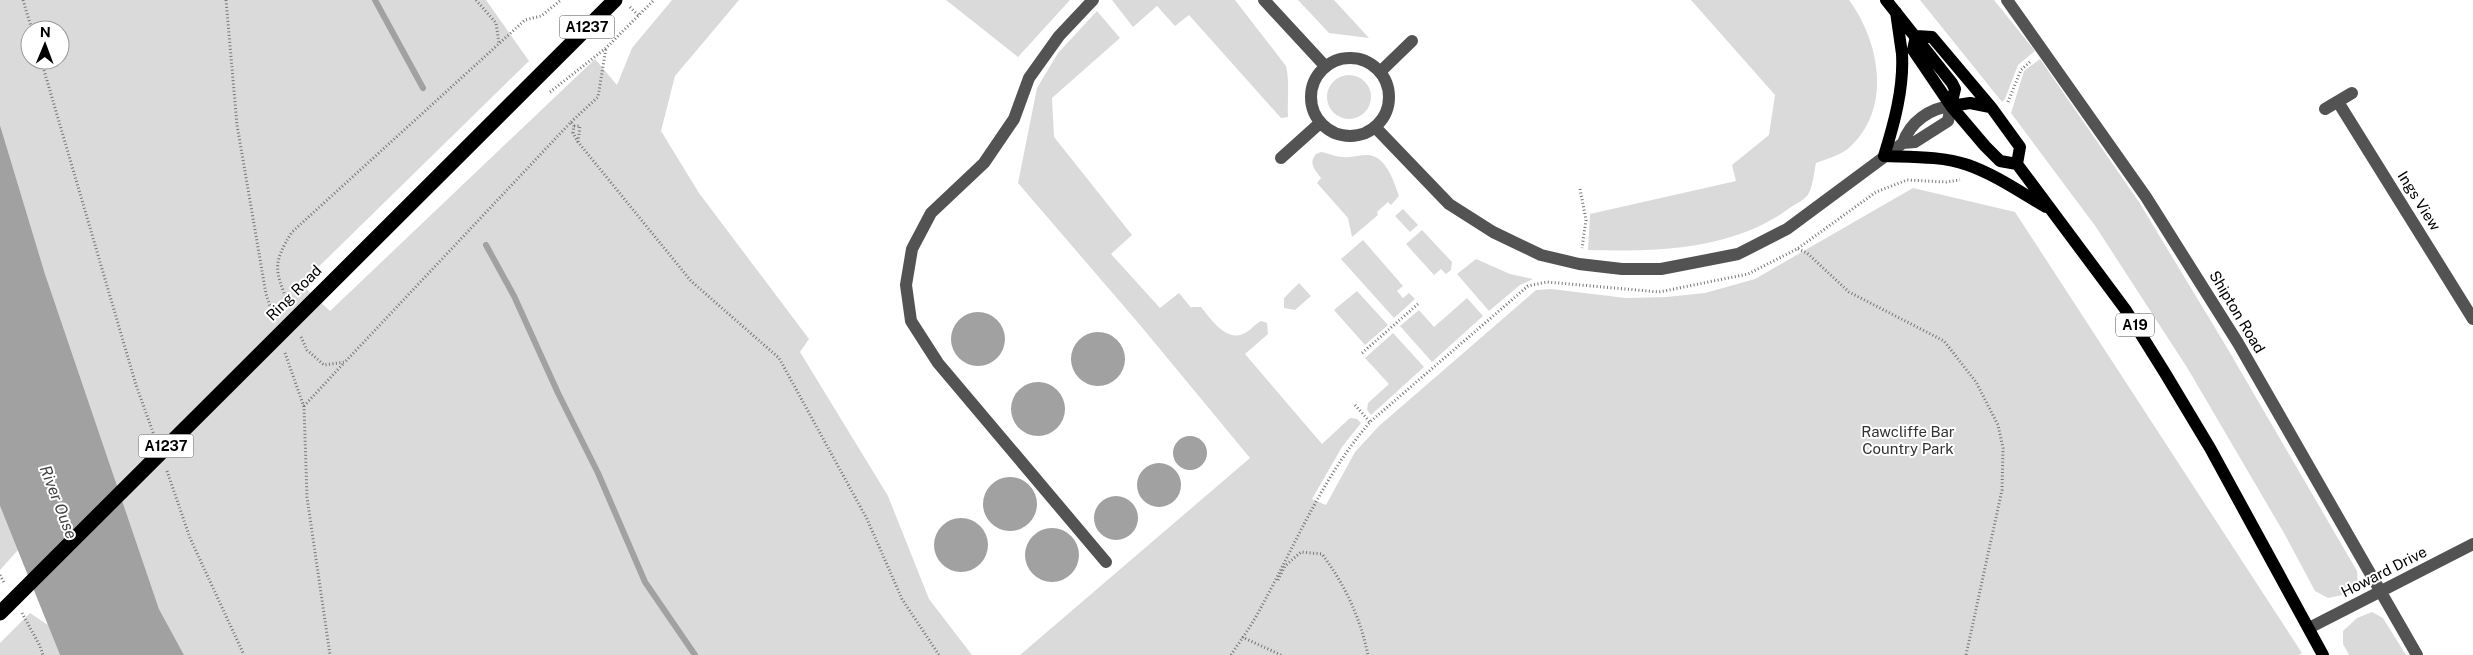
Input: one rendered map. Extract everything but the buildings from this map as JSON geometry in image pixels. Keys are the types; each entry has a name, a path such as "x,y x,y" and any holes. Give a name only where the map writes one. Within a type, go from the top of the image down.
{"highway":[{"name":"Ring Road","path":"0,613 615,0"}],"main road":[{"path":"1886,0 1916,36 1932,37 1991,107 2020,147 2017,164 2000,161 1951,106 1913,50 1916,36"},
{"path":"1896,12 1902,56 1900,87 1892,130 1884,156 1918,157 1967,165 1990,174 2050,210"},
{"path":"1951,106 1970,102 1991,107"},
{"name":"A19","path":"2017,164 2125,308 2166,373 2210,448 2323,655"}],"street":[{"path":"1093,0 1058,36 1029,78 1014,119 984,163 931,213 912,249 906,285 911,321 938,363 1106,562"},
{"path":"1264,0 1325,66"},
{"name":"Shipton Road","path":"2007,0 2146,197 2238,343 2417,655"},
{"path":"1381,71 1412,41"},
{"path":"1343,58 1358,58 1381,71 1388,86 1389,103 1385,115 1375,126 1361,135 1347,136 1334,133 1320,123 1311,107 1311,88 1318,74 1325,66 1343,58"},
{"path":"2325,109 2352,93"},
{"name":"Ings View","path":"2338,102 2473,319"},
{"path":"1375,126 1449,204 1493,232 1541,254 1580,264 1622,269 1661,269 1738,254 1787,230 1903,143 1915,142 1948,121 1951,106 1939,107 1917,120 1907,132 1903,143"},
{"path":"1282,158 1320,123"},
{"name":"Howard Drive","path":"2309,628 2473,544"}],"path":[{"path":"23,0 29,20"},
{"path":"226,0 237,125 266,294 275,322"},
{"path":"476,0 499,32 499,44"},
{"path":"288,304 278,276 279,253 292,232 525,20 542,16 561,0"},
{"path":"547,94 606,48 654,0"},
{"path":"304,407 571,122 598,97 606,48"},
{"path":"2006,108 2021,70 2044,51"},
{"path":"44,70 136,385 155,439"},
{"path":"571,122 574,126 573,133 578,142 691,281 779,358 867,518 902,599 939,655"},
{"path":"574,126 580,126 578,142"},
{"path":"1257,615 1316,501 1348,447 1370,422 1528,286 1547,282 1575,286 1586,220 1580,189"},
{"path":"1798,248 1849,292 1944,341 1976,382 1998,425 2003,448 2002,490 1966,655"},
{"path":"1362,353 1418,304"},
{"path":"299,332 306,350 324,365 345,362"},
{"path":"285,351 304,407 307,497 330,655"},
{"path":"1355,405 1370,422"},
{"path":"165,466 190,538 244,655"},
{"path":"1231,655 1286,566 1301,552 1322,554 1340,577 1362,626 1368,655"},
{"path":"1242,637 1281,655"}],"green space":[{"path":"0,0 486,0 529,61 301,284 330,311 595,59 617,85 632,48 672,0 739,0 675,76 661,131 699,193 809,339 800,352 888,496 929,599 972,655 184,655 159,609 45,274 0,125"},
{"path":"946,0 1070,0 1018,57"},
{"path":"1112,0 1235,0 1286,66 1288,117 1281,118 1189,15 1175,26 1157,6 1133,27"},
{"path":"1298,0 1334,0 1369,38 1329,33"},
{"path":"1691,0 1849,0 1860,17 1874,55 1877,75 1872,113 1863,131 1847,150 1816,163 1812,186 1806,197 1769,221 1745,232 1720,240 1694,245 1667,249 1588,250 1590,214 1736,181 1732,165 1769,135 1775,95"},
{"path":"1920,0 1994,0 2035,51 2018,65 2005,99 2002,102"},
{"name":"Rawcliffe Bar Country Park","path":"1097,11 1120,38 1052,98 1054,137 1132,235 1111,254 1160,308 1179,293 1193,310 1191,307 1201,307 1214,323 1232,335 1245,333 1261,321 1267,323 1268,334 1245,354 1322,444 1350,418 1357,419 1361,423 1342,447 1312,499 1326,505 1355,452 1379,426 1536,290 1551,289 1626,298 1666,297 1705,293 1755,279 1913,188 2015,212 2302,653 2299,655 1020,655 1250,458 1140,325 1018,183 1037,88 1058,53"},
{"path":"2040,59 2139,202 2226,346 2357,571 2358,585 2348,594 2328,598 2315,591 2284,533 2188,369 2096,227 2011,113 2024,71"},
{"path":"1349,75 1361,79 1367,85 1371,97 1367,109 1361,115 1349,119 1337,115 1331,109 1327,97 1331,85 1337,79"},
{"path":"1321,152 1340,157 1374,156 1384,164 1397,190 1399,196 1391,205 1388,202 1377,212 1378,215 1352,237 1348,218 1317,183 1321,178 1312,163 1316,154"},
{"path":"1403,209 1418,225 1410,232 1395,216"},
{"path":"1422,230 1452,262 1451,270 1446,274 1441,269 1434,275 1406,244"},
{"path":"1363,240 1403,286 1397,291 1403,298 1409,293 1415,299 1394,318 1341,259"},
{"path":"1476,259 1510,274 1533,279 1520,285 1489,311 1457,274"},
{"path":"1299,283 1311,296 1295,310 1284,308 1284,298"},
{"path":"1357,291 1388,325 1365,345 1334,310"},
{"path":"1467,298 1483,316 1432,362 1400,326 1419,310 1434,327"},
{"path":"1393,333 1424,367 1371,415 1367,410 1368,403 1389,384 1365,358"},
{"path":"0,506 18,550 0,570"},
{"path":"2372,612 2383,618 2406,655 2349,655 2343,644 2343,631 2357,618"},
{"path":"30,613 48,625 60,655 0,655 0,643"}],"water":[{"name":"River Ouse","path":"0,125 45,274 159,609 184,655 60,655 0,506"},
{"path":"973,312 983,312 993,316 1001,324 1005,339 1001,354 993,362 983,366 973,366 963,362 955,354 951,344 951,334 955,324 963,316"},
{"path":"1093,332 1103,332 1113,336 1121,344 1125,359 1121,374 1113,382 1103,386 1093,386 1083,382 1075,374 1071,364 1071,354 1075,344 1083,336"},
{"path":"1033,382 1043,382 1053,386 1061,394 1065,409 1061,424 1053,432 1043,436 1033,436 1023,432 1015,424 1011,414 1011,404 1015,394 1023,386"},
{"path":"1190,436 1197,437 1202,441 1206,446 1206,460 1202,465 1197,469 1190,470 1183,469 1178,465 1174,460 1173,453 1174,446 1178,441 1183,437"},
{"path":"1155,463 1163,463 1175,469 1181,485 1175,501 1163,507 1155,507 1143,501 1137,489 1137,481 1143,469"},
{"path":"1010,477 1029,485 1037,504 1029,523 1010,531 991,523 983,504 991,485"},
{"path":"1112,496 1120,496 1132,502 1138,518 1132,534 1120,540 1112,540 1100,534 1094,522 1094,514 1100,502"},
{"path":"961,518 971,520 980,526 986,535 988,545 986,555 980,564 971,570 961,572 951,570 942,564 936,555 934,545 936,535 942,526 951,520"},
{"path":"1052,528 1062,530 1071,536 1077,545 1079,555 1077,565 1071,574 1062,580 1052,582 1042,580 1033,574 1027,565 1025,555 1027,545 1033,536 1042,530"}],"waterway":[{"path":"375,0 423,88"},
{"path":"486,245 514,296 558,393 598,473 645,582 695,655"}]}
